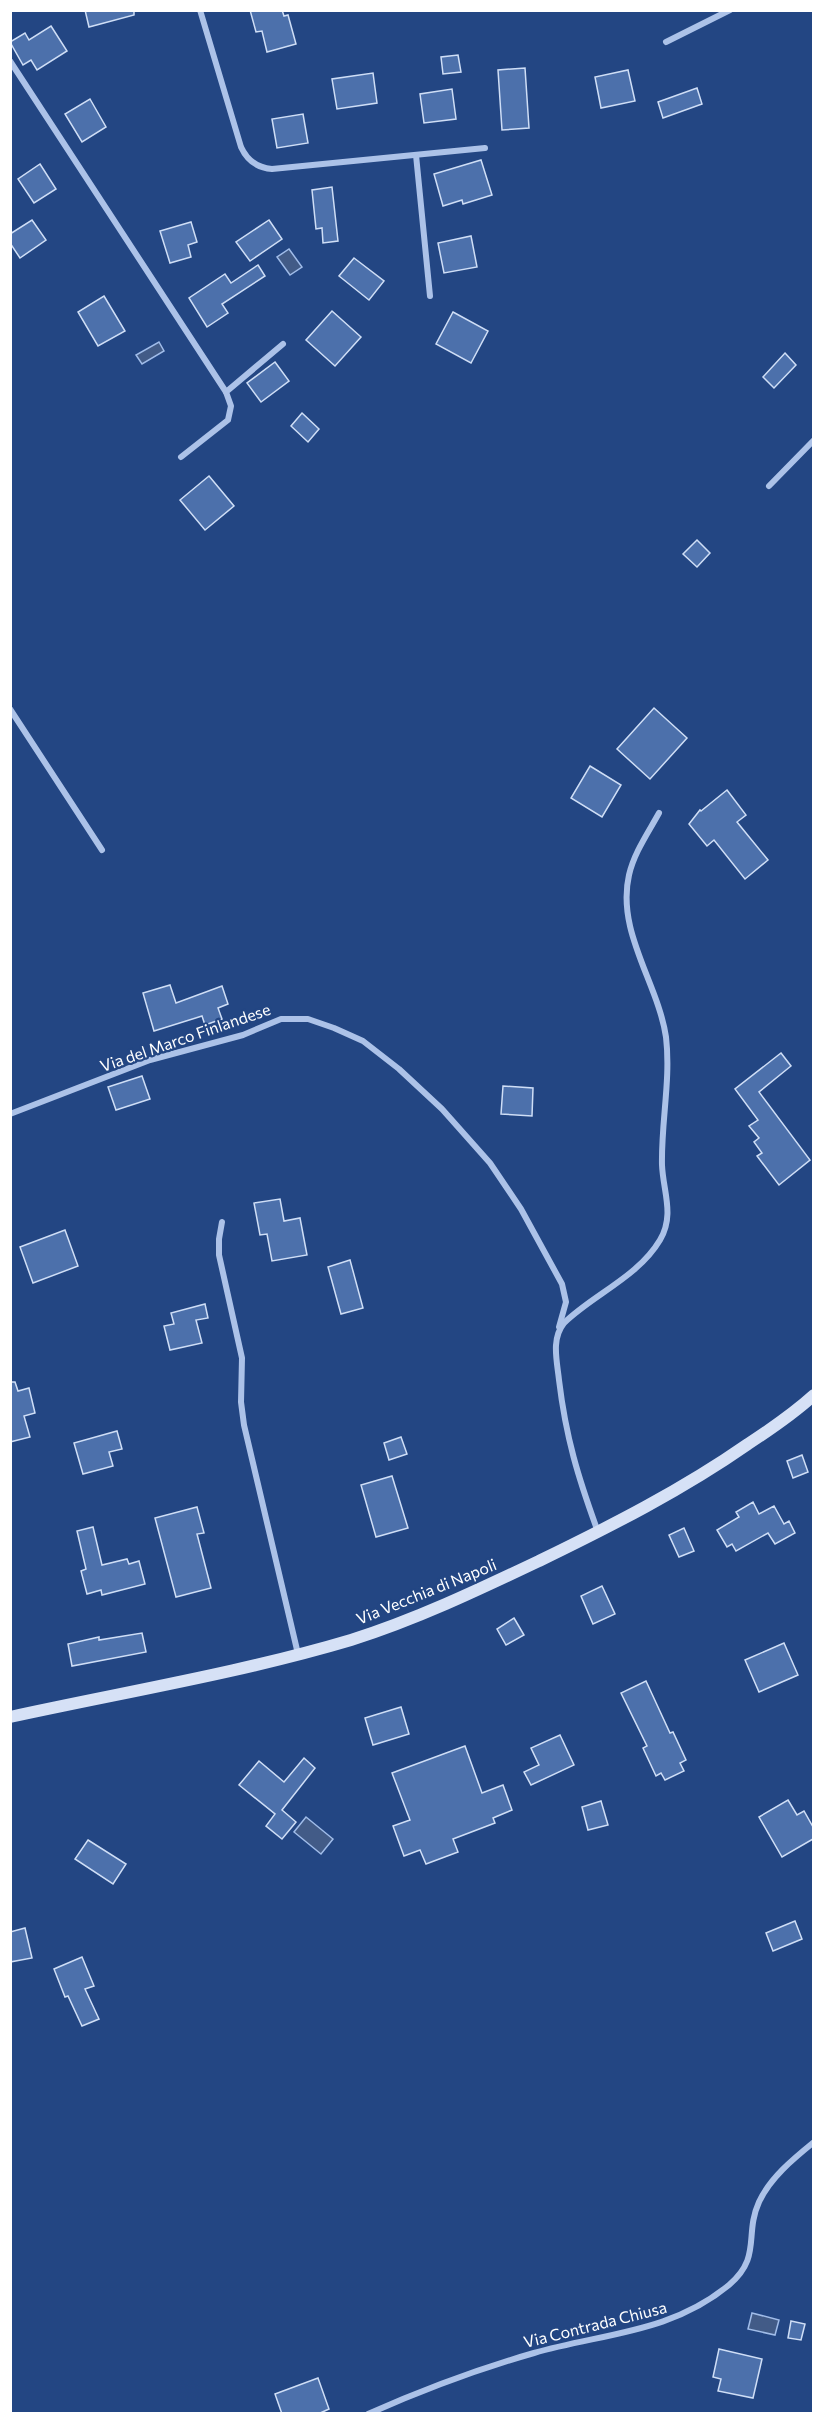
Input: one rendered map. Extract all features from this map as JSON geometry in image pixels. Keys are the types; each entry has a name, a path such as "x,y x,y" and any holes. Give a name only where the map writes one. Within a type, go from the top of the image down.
{"street":[{"path":"200,10 241,147 246,156 255,164 272,169 485,148"},
{"path":"666,42 730,10"},
{"path":"10,61 226,392 231,406 228,420 181,457"},
{"path":"416,155 430,296"},
{"path":"226,392 283,344"},
{"path":"769,486 813,441"},
{"path":"10,709 102,850"},
{"path":"558,1330 572,1315 642,1262 656,1246 666,1227 668,1208 662,1162 667,1087 666,1041 661,1014 632,932 627,895 628,876 633,861 659,813"},
{"name":"Via del Marco Finlandese","path":"10,1114 150,1060 243,1035 281,1019 308,1019 363,1041 407,1076 465,1134 502,1179 562,1284 566,1302 558,1330 556,1349 566,1430 576,1472 599,1532"},
{"path":"222,1222 219,1255 242,1358 244,1425 298,1654"},
{"name":"Via Vecchia di Napoli","path":"10,1717 298,1654 362,1636 409,1619 599,1532 700,1477 783,1420 813,1395"},
{"name":"Via Contrada Chiusa","path":"368,2414 445,2382 521,2357 664,2322 698,2307 728,2285 745,2268 750,2252 755,2214 764,2193 782,2171 813,2142"}],"water":[{"path":"289,249 302,267 290,275 277,257"},
{"path":"159,342 164,351 142,364 136,355"},
{"path":"306,1817 333,1839 321,1854 294,1832"},
{"path":"752,2313 779,2320 775,2335 748,2329"}],"building":[{"path":"85,10 134,10 134,15 89,27"},
{"path":"250,10 282,10 284,16 288,15 296,44 267,52 262,31 256,32"},
{"path":"51,26 67,51 37,70 31,60 23,65 10,42 25,33 29,40"},
{"path":"458,55 461,72 443,74 441,57"},
{"path":"525,68 529,128 502,130 498,70"},
{"path":"628,70 635,101 601,108 595,77"},
{"path":"373,73 377,103 337,109 332,79"},
{"path":"697,88 702,104 663,118 658,102"},
{"path":"452,89 456,119 424,123 420,94"},
{"path":"90,99 106,127 82,142 65,114"},
{"path":"303,114 308,143 277,148 272,119"},
{"path":"481,160 492,195 463,204 462,200 443,206 434,174"},
{"path":"40,164 56,189 34,203 18,179"},
{"path":"332,187 338,241 323,243 322,228 316,229 312,190"},
{"path":"32,220 46,240 20,258 10,243 10,234"},
{"path":"269,220 282,239 250,261 236,242"},
{"path":"191,222 197,242 188,245 191,257 170,263 160,231"},
{"path":"471,236 477,267 444,273 438,243"},
{"path":"354,258 384,281 369,300 339,276"},
{"path":"258,265 265,276 222,304 228,313 207,327 189,298 225,274 231,283"},
{"path":"104,296 125,331 98,346 78,312"},
{"path":"332,311 361,337 335,366 306,340"},
{"path":"453,312 488,331 471,363 436,344"},
{"path":"785,353 796,365 774,388 763,377"},
{"path":"275,362 289,381 261,402 247,383"},
{"path":"302,413 319,429 308,442 291,426"},
{"path":"209,476 234,506 205,530 180,500"},
{"path":"697,540 710,553 697,567 683,554"},
{"path":"654,708 687,738 650,779 617,749"},
{"path":"590,766 621,785 602,817 571,798"},
{"path":"727,790 746,815 737,822 768,860 745,879 714,840 707,846 689,824 700,810"},
{"path":"170,985 176,1003 222,986 228,1004 218,1008 222,1019 205,1025 202,1016 154,1031 143,993"},
{"path":"781,1053 791,1066 759,1092 810,1160 779,1185 757,1156 762,1153 754,1142 759,1138 749,1126 758,1120 735,1089"},
{"path":"142,1076 150,1099 116,1110 108,1087"},
{"path":"503,1086 533,1088 532,1116 501,1114"},
{"path":"280,1199 284,1221 300,1218 307,1255 272,1261 267,1234 260,1235 254,1203"},
{"path":"65,1230 78,1266 33,1283 20,1247"},
{"path":"350,1260 363,1308 341,1314 328,1267"},
{"path":"205,1304 208,1318 196,1320 202,1343 170,1350 164,1326 174,1324 171,1313"},
{"path":"10,1382 15,1382 18,1391 29,1388 35,1413 24,1416 30,1437 10,1442"},
{"path":"117,1431 122,1449 109,1452 113,1466 83,1474 74,1443"},
{"path":"401,1437 407,1454 389,1460 384,1443"},
{"path":"802,1455 808,1472 793,1478 787,1461"},
{"path":"392,1476 408,1528 376,1537 361,1485"},
{"path":"753,1502 759,1514 774,1506 784,1524 789,1521 795,1533 775,1544 768,1533 736,1551 732,1544 727,1547 717,1530 739,1517 736,1512"},
{"path":"197,1507 204,1533 197,1534 211,1588 176,1597 155,1518"},
{"path":"93,1527 102,1565 127,1559 129,1564 139,1561 145,1584 102,1595 101,1590 87,1594 81,1571 86,1569 77,1531"},
{"path":"684,1528 694,1551 679,1557 669,1535"},
{"path":"602,1586 615,1614 593,1624 581,1596"},
{"path":"514,1618 524,1635 506,1645 497,1629"},
{"path":"142,1633 146,1652 72,1666 68,1644 99,1637 99,1640"},
{"path":"784,1643 798,1675 759,1692 745,1660"},
{"path":"646,1681 670,1733 673,1732 686,1760 680,1763 684,1771 665,1780 661,1773 656,1776 643,1748 647,1746 621,1693"},
{"path":"401,1707 409,1734 373,1745 365,1718"},
{"path":"560,1735 574,1765 531,1785 524,1772 539,1765 531,1748"},
{"path":"465,1746 482,1793 503,1785 512,1810 493,1818 495,1823 453,1839 458,1852 426,1864 420,1850 404,1856 393,1826 410,1820 392,1773"},
{"path":"304,1758 315,1768 282,1810 296,1822 282,1839 266,1826 275,1814 239,1785 259,1761 284,1782"},
{"path":"788,1800 797,1815 804,1811 813,1827 813,1839 782,1857 759,1817"},
{"path":"601,1801 608,1825 588,1830 582,1807"},
{"path":"88,1840 126,1864 113,1884 75,1859"},
{"path":"795,1921 802,1939 773,1951 766,1933"},
{"path":"25,1928 32,1958 10,1962 10,1932"},
{"path":"82,1957 94,1986 85,1989 99,2019 82,2026 68,1996 65,1997 54,1969"},
{"path":"791,2321 805,2324 801,2340 788,2338"},
{"path":"719,2349 762,2359 753,2398 718,2391 721,2379 713,2377"},
{"path":"318,2378 329,2409 318,2414 282,2414 275,2394"}]}
